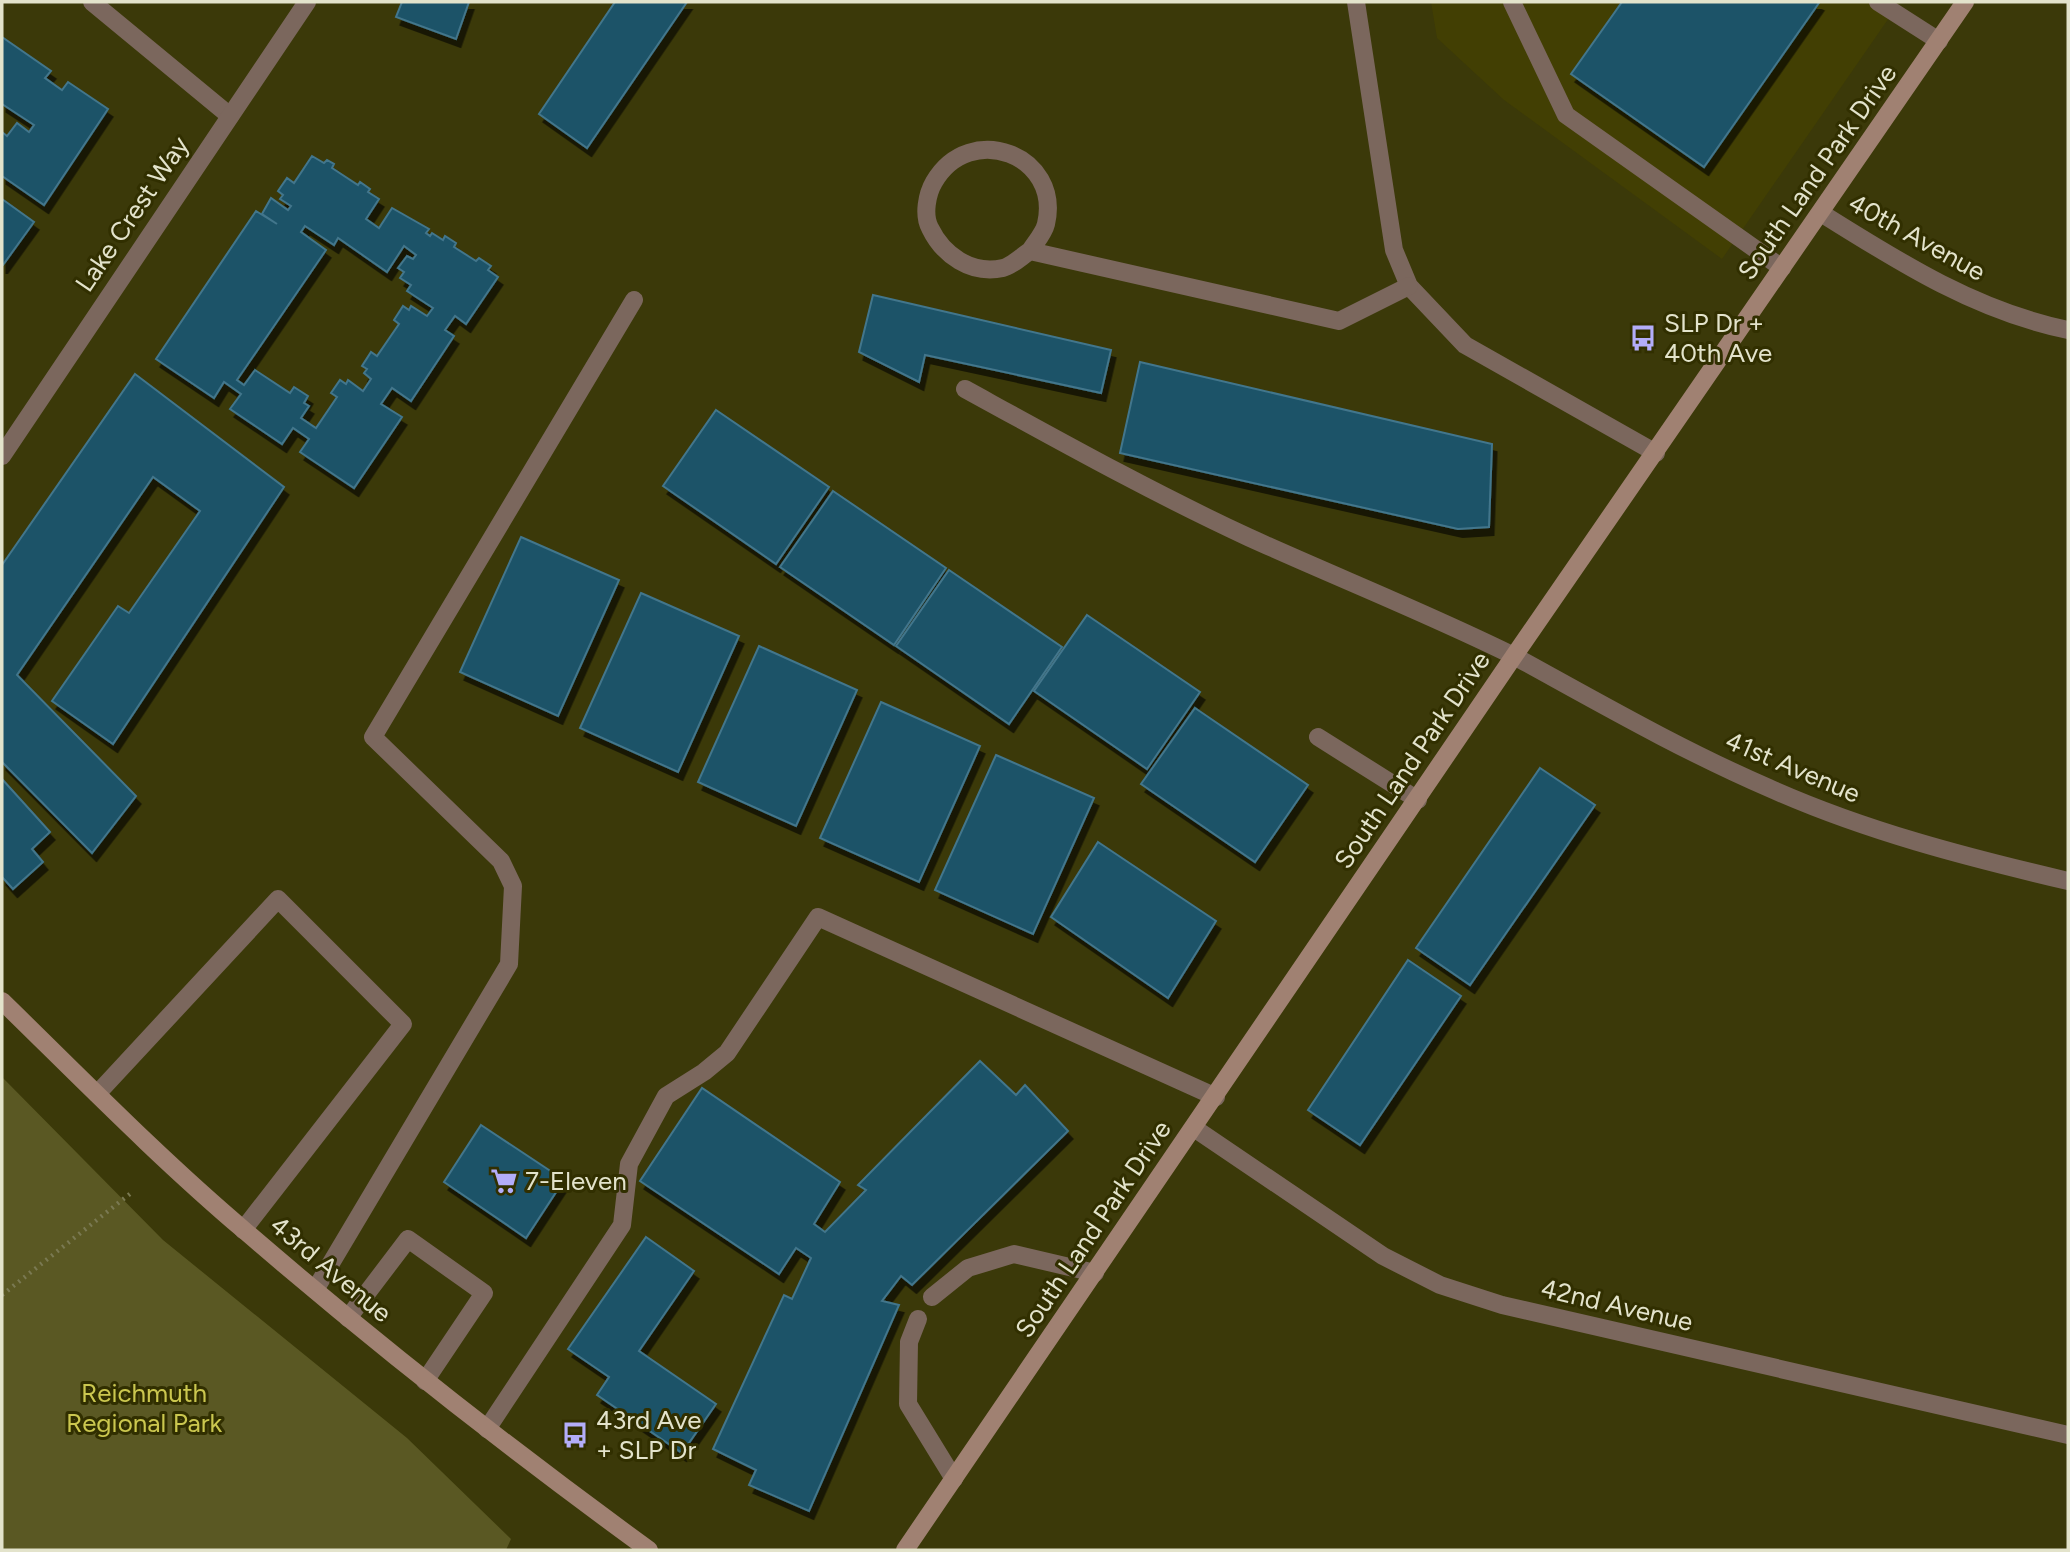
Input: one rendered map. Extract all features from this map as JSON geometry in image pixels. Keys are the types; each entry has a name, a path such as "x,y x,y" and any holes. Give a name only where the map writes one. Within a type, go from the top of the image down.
{"street":[{"path":"92,2 230,116"},
{"name":"Lake Crest Way","path":"2,456 307,2"},
{"path":"1356,2 1394,250 1409,286 1465,345 1656,453"},
{"path":"1512,2 1566,115 1782,268"},
{"path":"1878,2 1938,41"},
{"name":"South Land Park Drive","path":"905,1550 1514,656 1965,2"},
{"path":"1030,251 1046,224 1046,193 1030,165 1003,149 971,150 943,166 928,193 928,225 944,252 971,267 1004,268 1030,251 1339,321 1409,286"},
{"name":"40th Avenue","path":"1821,212 1925,278 1989,306 2068,330"},
{"path":"315,1290 509,964 513,886 501,862 373,737 634,300"},
{"name":"41st Avenue","path":"965,389 1108,468 1236,531 1514,656 1655,733 1769,789 1869,828 1968,858 2068,881"},
{"path":"1318,737 1418,800"},
{"path":"97,1094 278,899 403,1024 243,1230"},
{"path":"487,1429 622,1225 629,1164 666,1096 704,1072 727,1053 818,917 1216,1097"},
{"name":"43rd Avenue","path":"2,1001 243,1230 425,1381 649,1550"},
{"name":"42nd Avenue","path":"1194,1128 1383,1256 1440,1285 1502,1305 2068,1435"},
{"path":"348,1318 408,1239 484,1293 425,1381"},
{"path":"932,1297 968,1268 1014,1254 1095,1273"},
{"path":"918,1319 909,1342 908,1404 954,1479"}],"path":[{"path":"2,1295 131,1193"}],"shaded area":[{"path":"1431,2 1900,2 1722,259 1504,100 1437,38"}],"green space":[{"name":"Reichmuth Regional Park","path":"2,1077 163,1240 407,1438 511,1539 506,1550 2,1550"}],"building":[{"path":"402,2 469,2 456,39 396,17"},
{"path":"615,2 687,2 587,148 539,114"},
{"path":"1622,2 1819,3 1704,167 1571,74"},
{"path":"2,37 51,71 45,78 62,90 68,82 108,109 44,205 2,176 2,132 7,136 17,123 29,132 34,125 2,104"},
{"path":"312,156 324,163 327,160 334,164 332,168 358,185 360,182 370,189 368,192 379,199 366,219 379,228 392,208 429,229 426,233 430,236 432,233 443,240 445,236 456,243 454,247 476,261 479,258 491,266 488,270 498,277 466,324 455,316 445,330 454,336 411,401 392,388 381,404 402,417 354,488 300,452 309,439 293,428 282,444 230,409 241,394 224,382 214,398 156,359 256,211 277,224 262,214 271,198 288,210 291,206 280,199 283,195 278,191 287,178 294,183","holes":["305,226 334,245 338,238 387,272 404,246 416,255 413,259 407,256 398,268 404,272 400,278 411,285 407,291 433,308 427,316 411,306 409,310 403,306 394,320 399,324 377,356 371,352 362,366 367,369 364,373 371,379 363,391 348,380 346,384 340,380 331,393 337,397 316,428 301,418 309,406 304,403 308,396 294,387 290,393 255,370 244,385 237,380 326,250 301,232"]},
{"path":"2,199 34,222 3,265 2,265"},
{"path":"873,295 1111,350 1101,393 925,355 919,382 859,352"},
{"path":"1140,362 1492,444 1489,527 1458,529 1120,453"},
{"path":"135,374 284,487 113,744 52,701 118,606 129,613 200,511 153,477 17,675 136,796 92,853 2,762 2,565"},
{"path":"716,410 829,487 776,564 663,486"},
{"path":"833,491 946,568 894,645 780,567"},
{"path":"521,537 619,580 558,716 460,672"},
{"path":"949,570 1062,647 1009,724 896,646"},
{"path":"641,593 739,636 678,772 580,728"},
{"path":"1087,615 1200,692 1147,769 1034,691"},
{"path":"759,646 857,690 796,826 698,782"},
{"path":"881,702 980,746 919,882 820,838"},
{"path":"1195,708 1308,785 1255,862 1141,784"},
{"path":"996,755 1094,798 1033,934 935,890"},
{"path":"1540,768 1595,805 1470,985 1416,948"},
{"path":"2,779 50,832 32,849 43,862 13,889 2,877"},
{"path":"1098,842 1216,921 1168,998 1051,917"},
{"path":"1408,960 1461,996 1360,1145 1308,1110"},
{"path":"980,1061 1016,1095 1025,1085 1068,1131 912,1285 901,1276 882,1301 899,1305 809,1511 749,1485 756,1470 713,1449 784,1295 792,1299 811,1258 796,1248 779,1274 640,1181 702,1088 840,1182 814,1224 825,1232 866,1190 858,1185"},
{"name":"7-Eleven","path":"481,1125 564,1180 526,1238 444,1182"},
{"path":"646,1237 694,1271 639,1351 716,1404 682,1453 597,1395 609,1377 568,1349"}],"place":[{"name":"SLP Dr + 40th Ave","path":"1643,338"},
{"name":"7-Eleven","path":"504,1181"},
{"name":"43rd Ave + SLP Dr","path":"575,1435"}]}
